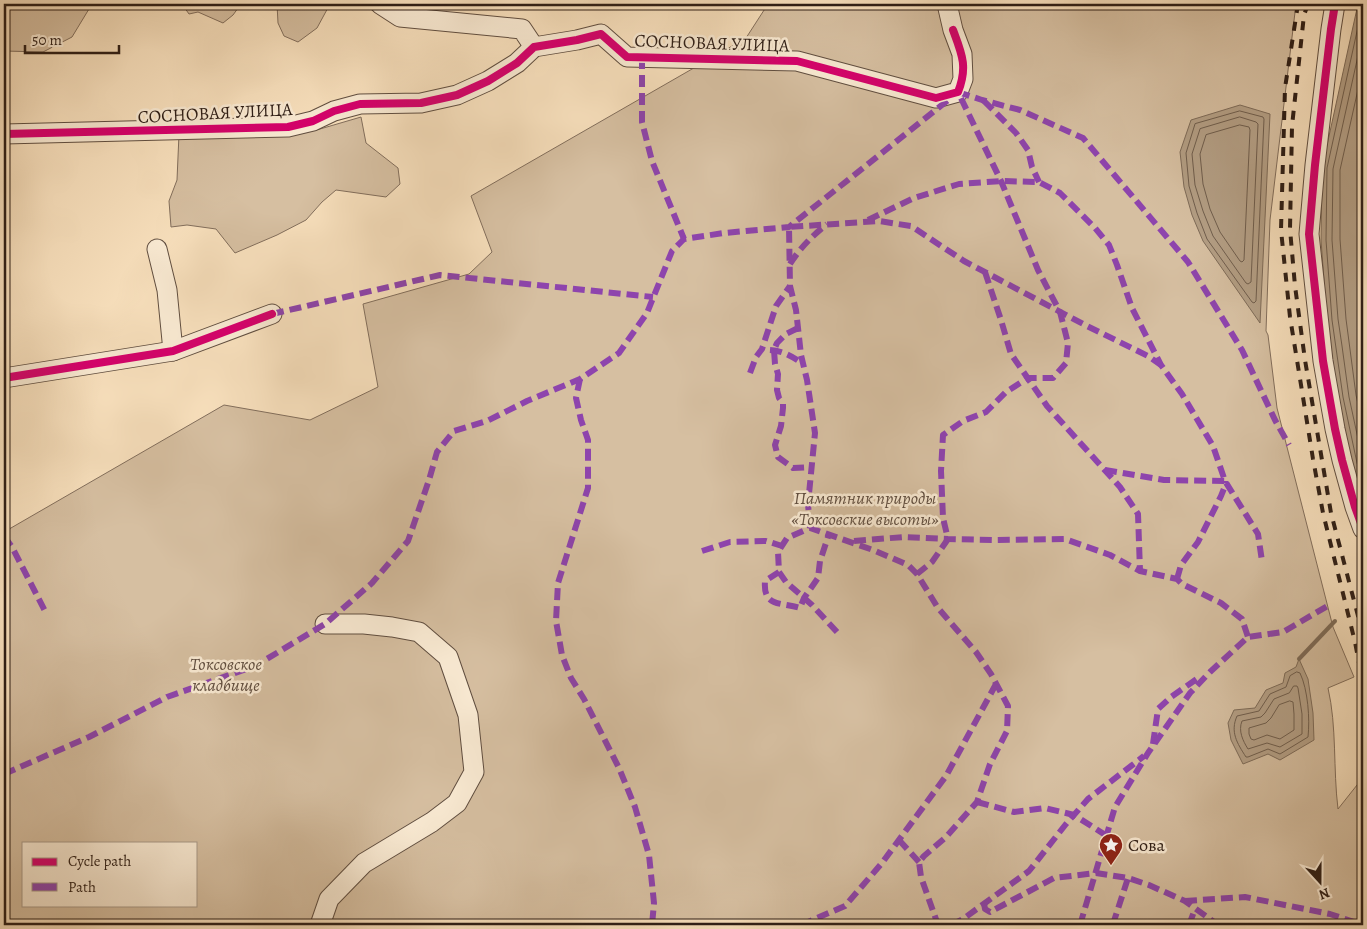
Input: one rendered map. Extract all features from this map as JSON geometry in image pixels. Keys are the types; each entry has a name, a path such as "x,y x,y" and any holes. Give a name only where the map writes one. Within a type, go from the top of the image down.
{"street":[{"path":"380,4 400,17 522,29 534,47"},
{"name":"СОСНОВАЯ УЛИЦА","path":"4,134 288,127 313,121 334,111 360,104 421,103 457,95 488,81 517,63 534,47 601,34 627,57 797,61 936,98 958,92 963,78 962,54 953,30 947,4"},
{"path":"1335,4 1315,165 1309,234 1323,361 1335,429 1344,470 1363,529"},
{"path":"157,249 167,290 173,351"},
{"path":"4,378 173,351 272,314"},
{"path":"320,925 329,898 364,863 432,822 457,803 474,772 468,715 448,657 419,632 364,624 325,624"}],"green space":[{"path":"4,4 92,4 72,37 43,52 4,51"},
{"path":"182,4 241,4 233,15 223,23 198,12 189,14"},
{"path":"277,4 330,4 317,28 298,42 284,36 278,23"},
{"name":"Памятник природы «Токсовские высоты»","path":"768,4 1296,4 1270,220 1266,331 1277,408 1333,627 1354,677 1328,688 1333,718 1338,809 1361,780 1363,789 1363,925 4,925 4,532 224,405 310,420 378,387 363,304 469,274 492,252 471,196 746,38"},
{"path":"361,117 366,143 398,168 400,184 386,197 336,190 306,220 235,253 216,229 187,225 171,227 169,201 177,180 179,134 284,134 320,129"}],"water":[{"path":"1358,4 1363,4 1363,497 1352,464 1338,398 1327,321 1321,240 1322,168"},
{"path":"1240,105 1270,114 1260,323 1203,241 1192,215 1184,187 1180,152 1191,120"},
{"path":"1299,659 1308,679 1313,713 1314,740 1280,760 1268,754 1243,764 1231,740 1228,723 1234,710 1255,708 1266,690 1283,683 1285,673 1296,667"}],"waterway":[{"path":"1299,659 1335,621"}],"railway":[{"path":"1298,4 1285,88 1281,230 1290,317 1313,459 1323,513 1355,642 1363,684"},
{"path":"1308,4 1304,15 1292,126 1290,229 1295,286 1305,360 1331,513 1363,635"}],"marked path":[{"path":"642,57 642,122 652,161 684,239"},
{"path":"958,92 1020,110 1083,138 1188,262 1242,350 1289,445"},
{"path":"917,574 932,562 948,539 943,518 941,471 943,435 963,421 986,412 1006,392 1028,378 1053,378 1066,363 1068,343 1060,312 1038,270 1001,181 958,92"},
{"path":"4,774 89,737 167,697 255,666 325,624 372,583 408,541 437,452 454,431 487,421 527,401 580,379 619,353 647,313 672,251 684,239 789,227 952,97"},
{"path":"984,101 1016,133 1028,150 1032,167 1039,182"},
{"path":"868,220 914,198 959,184 1001,181 1039,182 1060,193 1109,245 1132,308 1161,365 1182,394 1213,446 1225,481 1258,534 1262,561"},
{"path":"810,528 808,504 815,433 801,355 796,310 790,286 789,227 879,221 911,226 964,261 1148,356 1161,365"},
{"path":"790,264 816,233 827,224"},
{"path":"985,272 1011,354 1047,406 1120,487 1138,514 1140,571"},
{"path":"272,314 440,275 653,297"},
{"path":"750,373 756,357 762,349 776,306 790,286"},
{"path":"798,328 786,334 777,343 774,350 778,374 777,390 779,398 783,403 781,426 775,445 778,457 793,468 811,467"},
{"path":"770,350 787,354 803,364"},
{"path":"580,379 576,398 588,440 588,488 558,583 556,621 562,655 571,678 584,699 619,768 635,807 649,855 654,903 652,925"},
{"path":"1105,470 1164,480 1225,481"},
{"path":"1177,579 1181,565 1198,542 1221,496 1225,481"},
{"path":"837,632 812,605 786,582 779,572 778,552 787,538 810,528 873,550 908,565 917,574 938,608 976,652 991,674 1008,706 1007,731 990,764 977,802 946,837 919,862 921,877 938,925"},
{"path":"779,572 765,581 767,595 774,602 800,608 804,598 818,578 820,561 829,534"},
{"path":"4,536 12,547 45,611"},
{"path":"854,541 904,537 997,540 1065,539 1110,555 1140,571 1177,579 1182,584 1221,603 1242,619 1248,637"},
{"path":"702,551 730,542 766,541 782,546"},
{"path":"1080,925 1115,807 1148,753 1190,693 1248,637 1283,632 1331,604"},
{"path":"1153,744 1158,709 1171,697 1201,676"},
{"path":"801,925 845,906 882,863 946,776 996,684"},
{"path":"951,925 963,919 1029,871 1088,799 1144,756"},
{"path":"977,802 1014,812 1045,808 1074,815 1107,836"},
{"path":"899,840 919,862"},
{"path":"984,903 985,909 990,912 1054,878 1096,873 1128,878 1149,885 1185,901 1218,925"},
{"path":"1114,925 1128,878"},
{"path":"1185,901 1245,897 1330,914 1363,925"},
{"path":"1189,925 1195,909"}],"cycle path":[{"path":"1335,4 1315,165 1309,234 1323,361 1335,429 1355,507 1363,529"},
{"path":"4,134 288,127 313,121 334,111 360,104 421,103 457,95 488,81 517,63 534,47 601,34 627,57 797,61 936,98 958,92 961,83 963,61 953,30"},
{"path":"4,378 173,351 272,314"}],"place":[{"name":"Сова","path":"1111,866"}],"park label":[{"name":"Токсовское кладбище","path":"226,674"}]}
